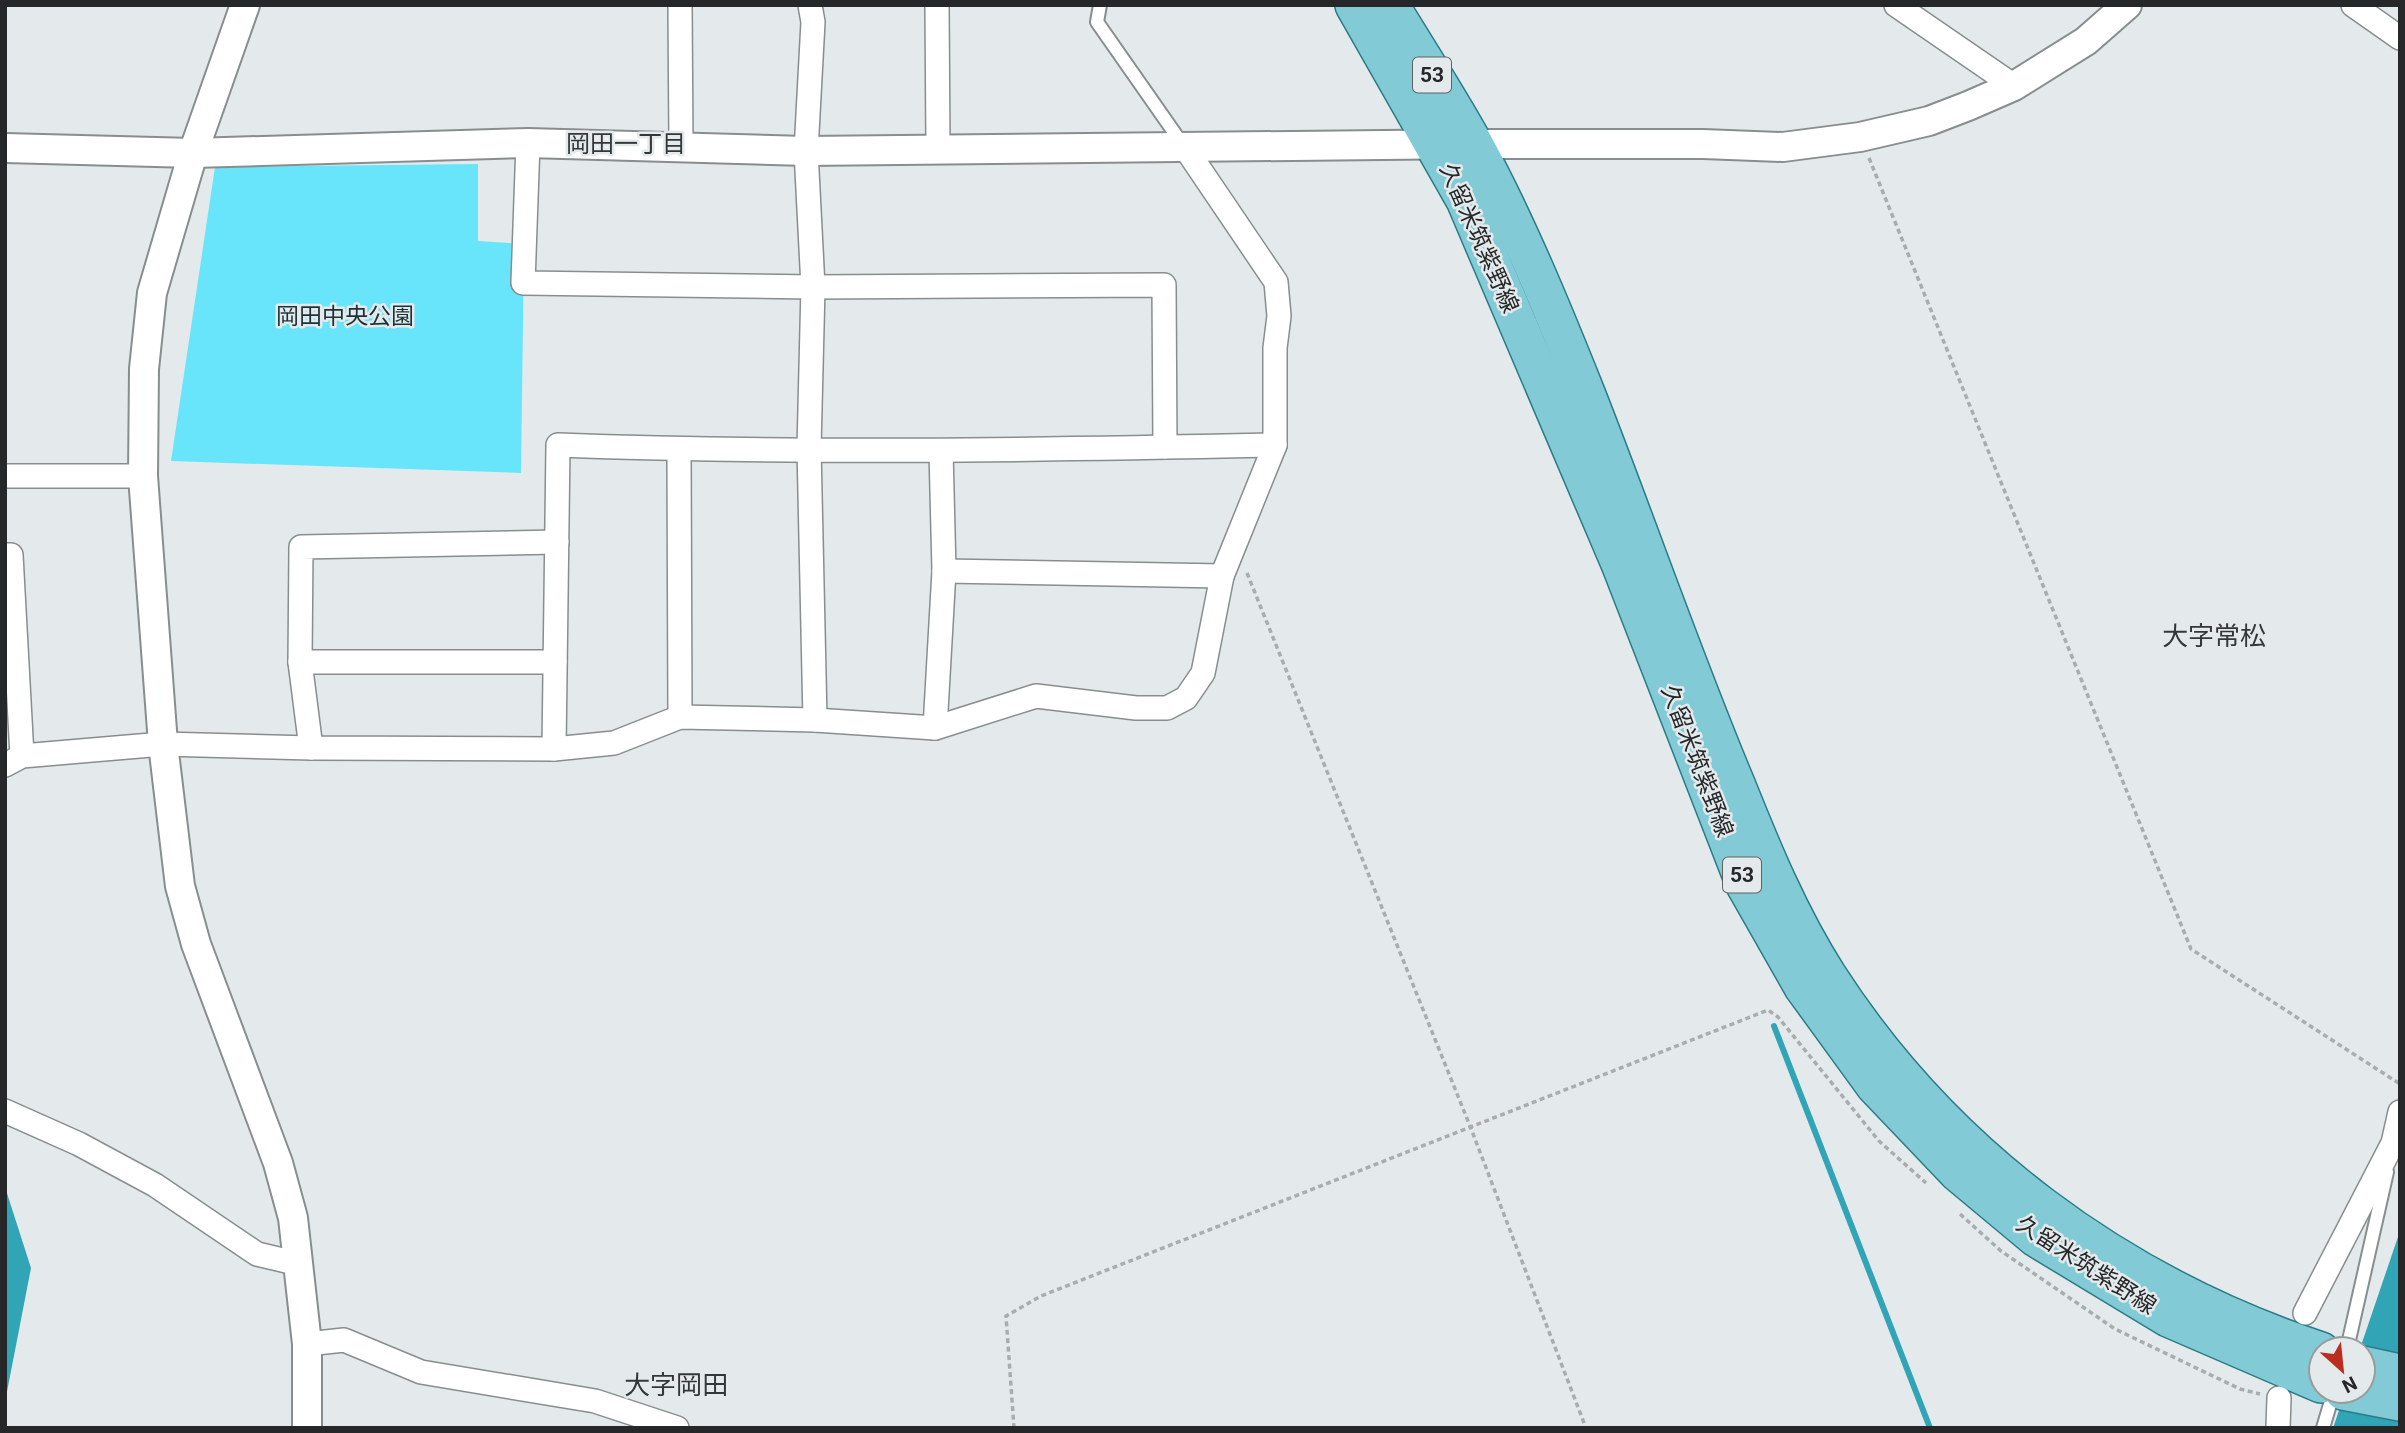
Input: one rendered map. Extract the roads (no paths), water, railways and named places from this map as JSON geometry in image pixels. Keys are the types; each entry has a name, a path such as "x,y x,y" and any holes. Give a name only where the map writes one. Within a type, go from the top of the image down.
{"main road":[{"name":"久留米筑紫野線","path":"1354,5 1436,144 1465,200 1616,553 1745,885 1803,987 1875,1086 1958,1173 2036,1238 2168,1318 2307,1372"},
{"name":"久留米筑紫野線","path":"1390,5 1474,144 1584,390 1710,722 1765,854 1827,975 1898,1071 1977,1155 2054,1217 2184,1296 2262,1331 2307,1346"},
{"name":"久留米筑紫野線","path":"2377,1378 2400,1373"},
{"name":"久留米筑紫野線","path":"2377,1395 2400,1402"}],"street":[{"path":"244,5 193,153 152,293 144,369 143,476 163,744 180,886 196,944 278,1163 293,1217 307,1344 307,1428"},
{"path":"680,5 681,147"},
{"path":"810,5 813,22 806,151 813,287 809,448 816,720"},
{"path":"937,5 938,148"},
{"path":"1896,5 2014,86"},
{"path":"5,148 193,153 528,143 806,151 1436,144 1703,144 1783,147 1860,137 1928,121 2014,86 2087,41 2127,5"},
{"path":"2353,5 2400,38"},
{"path":"528,143 523,283 813,287 1164,285 1165,447"},
{"path":"5,555 10,555 14,761 163,744 311,748 554,749 614,743 680,717 816,720 935,728 1036,696 1136,708 1167,708 1186,698 1203,673 1222,576 1275,445 1275,348 1279,316 1276,282 1184,146"},
{"path":"554,749 558,445 679,450 809,448 941,451 1275,445"},
{"path":"679,450 680,717"},
{"path":"935,728 944,571 941,451"},
{"path":"5,476 143,476"},
{"path":"311,748 300,662 301,547 557,541"},
{"path":"944,571 1222,576"},
{"path":"300,662 555,662"},
{"path":"5,1111 40,1129 79,1144 155,1185 257,1254 299,1264"},
{"path":"2305,1313 2393,1143 2400,1112"},
{"path":"307,1344 344,1340 421,1372 595,1401 677,1428"},
{"path":"2278,1428 2279,1398"}],"lane":[{"path":"1100,5 1097,22 1184,146"},
{"path":"2350,1335 2393,1143"},
{"path":"2323,1428 2333,1405"}],"waterway":[{"path":"1774,1026 1930,1428"}],"district":[{"name":"岡田一丁目","path":"626,144"},
{"name":"大字常松","path":"2214,636"},
{"name":"大字岡田","path":"676,1385"}],"park label":[{"name":"岡田中央公園","path":"345,316"}]}
